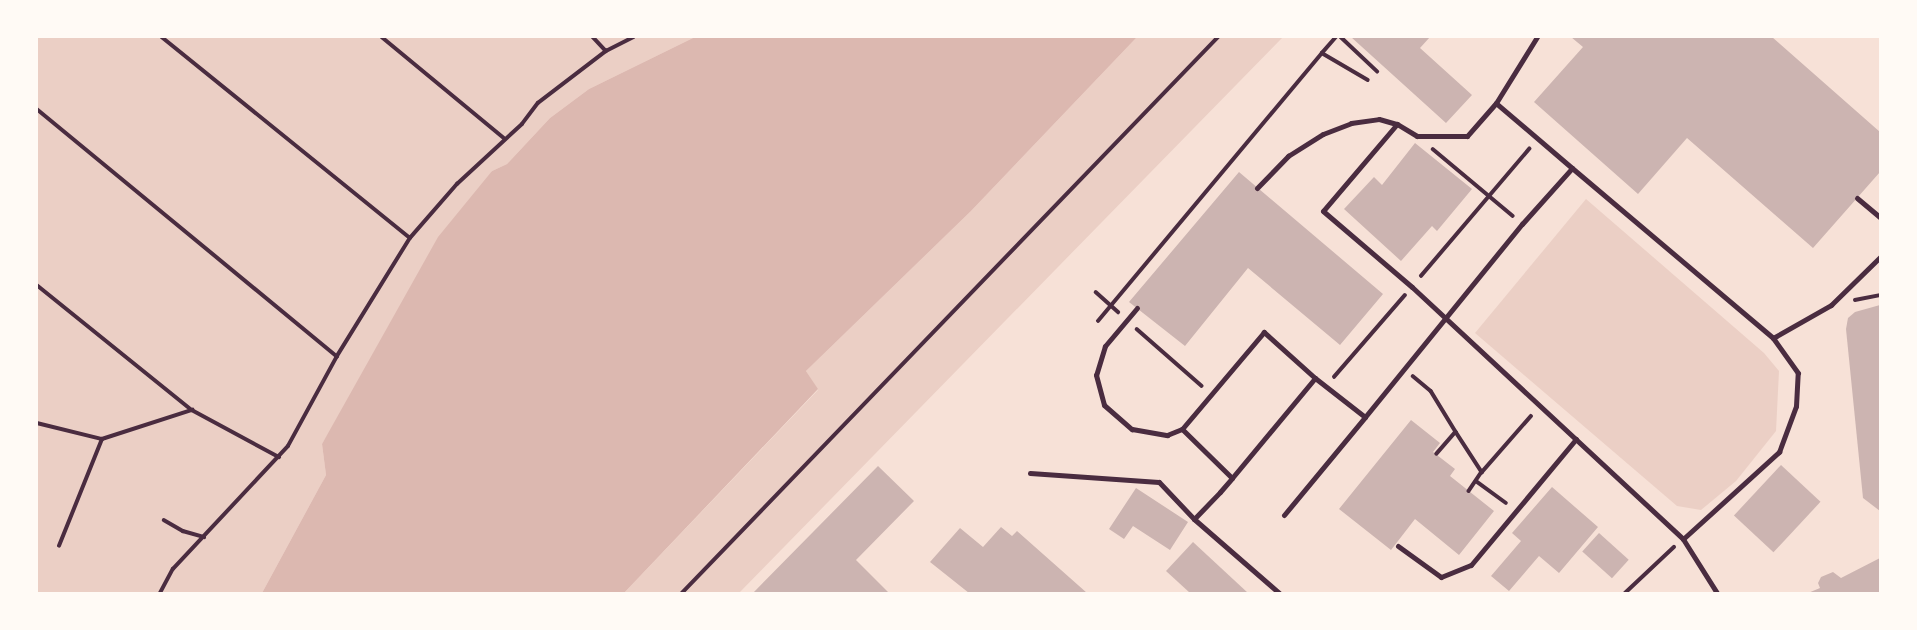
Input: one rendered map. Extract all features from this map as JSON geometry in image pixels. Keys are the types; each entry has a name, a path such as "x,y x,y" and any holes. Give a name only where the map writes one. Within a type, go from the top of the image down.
{"lane":[{"path":"1257,188 1288,156 1323,134 1351,123 1379,119 1397,124 1417,136 1467,136 1496,103 1536,37"},
{"path":"1496,103 1773,338 1798,373 1796,407 1779,452 1683,538"},
{"path":"1397,124 1323,211 1412,287 1539,408 1683,538 1717,593"},
{"path":"1284,515 1522,224 1572,168"},
{"path":"1857,198 1880,217"},
{"path":"1773,338 1831,304 1880,257"},
{"path":"1138,308 1105,346 1096,375 1104,405 1132,429 1167,435 1182,429 1264,332 1315,379 1365,416"},
{"path":"1194,519 1233,478 1315,379"},
{"path":"1182,429 1233,478"},
{"path":"1398,546 1441,577 1471,565 1576,439"},
{"path":"1030,473 1159,482 1194,519 1279,593"}],"path":[{"path":"162,37 410,238"},
{"path":"382,37 504,138"},
{"path":"593,37 606,51"},
{"path":"160,593 173,569 288,446 337,356 410,238 457,184 522,124 538,103 606,51 634,37"},
{"path":"682,593 1218,37"},
{"path":"1098,321 1338,37 1377,71"},
{"path":"1322,53 1368,80"},
{"path":"37,109 337,356"},
{"path":"1417,136 1522,224"},
{"path":"1326,387 1538,139"},
{"path":"37,285 192,410 279,457"},
{"path":"1097,292 1121,315"},
{"path":"1131,324 1212,394"},
{"path":"1404,368 1431,391 1482,472"},
{"path":"1469,491 1482,472 1539,408"},
{"path":"37,423 102,439 192,410"},
{"path":"1437,454 1456,432"},
{"path":"59,546 102,439"},
{"path":"1476,481 1515,512"},
{"path":"164,520 183,531 204,537"},
{"path":"1625,593 1683,538"}],"shaded area":[{"path":"37,37 695,37 589,89 550,118 507,164 492,171 322,444 326,475 262,593 37,593"},
{"path":"695,37 1137,37 971,211 806,371 818,389 624,593 262,593 326,475 322,444 438,237 492,171 507,164 550,118 589,89"},
{"path":"1137,37 1283,37 739,593 624,593 818,390 806,371 971,211"},
{"path":"1586,199 1764,353 1779,371 1776,431 1736,481 1701,510 1677,506 1475,333"}],"building":[{"path":"1351,37 1430,37 1420,48 1472,95 1446,123"},
{"path":"1571,37 1772,37 1880,132 1880,172 1813,248 1687,138 1638,194 1534,102 1583,47"},
{"path":"1415,143 1472,189 1437,231 1432,226 1401,261 1344,209 1374,177 1382,185"},
{"path":"1239,172 1383,294 1340,345 1248,268 1185,346 1129,302"},
{"path":"1880,305 1880,511 1863,498 1846,329 1848,318 1855,312"},
{"path":"1411,420 1440,443 1433,452 1455,469 1450,476 1494,511 1459,555 1415,519 1391,550 1339,509"},
{"path":"1781,465 1820,502 1773,552 1734,515"},
{"path":"878,466 914,501 856,560 889,593 753,593"},
{"path":"1552,487 1598,527 1559,573 1539,556 1509,591 1491,576 1521,541 1512,533"},
{"path":"1136,488 1188,522 1170,550 1133,526 1124,539 1109,529"},
{"path":"1001,527 1012,536 1017,531 1087,593 969,593 930,562 960,528 983,547"},
{"path":"1599,533 1629,560 1612,578 1582,552"},
{"path":"1193,542 1248,593 1190,593 1166,571"},
{"path":"1880,558 1880,593 1808,593 1820,588 1818,583 1821,577 1833,572 1841,578"}]}
